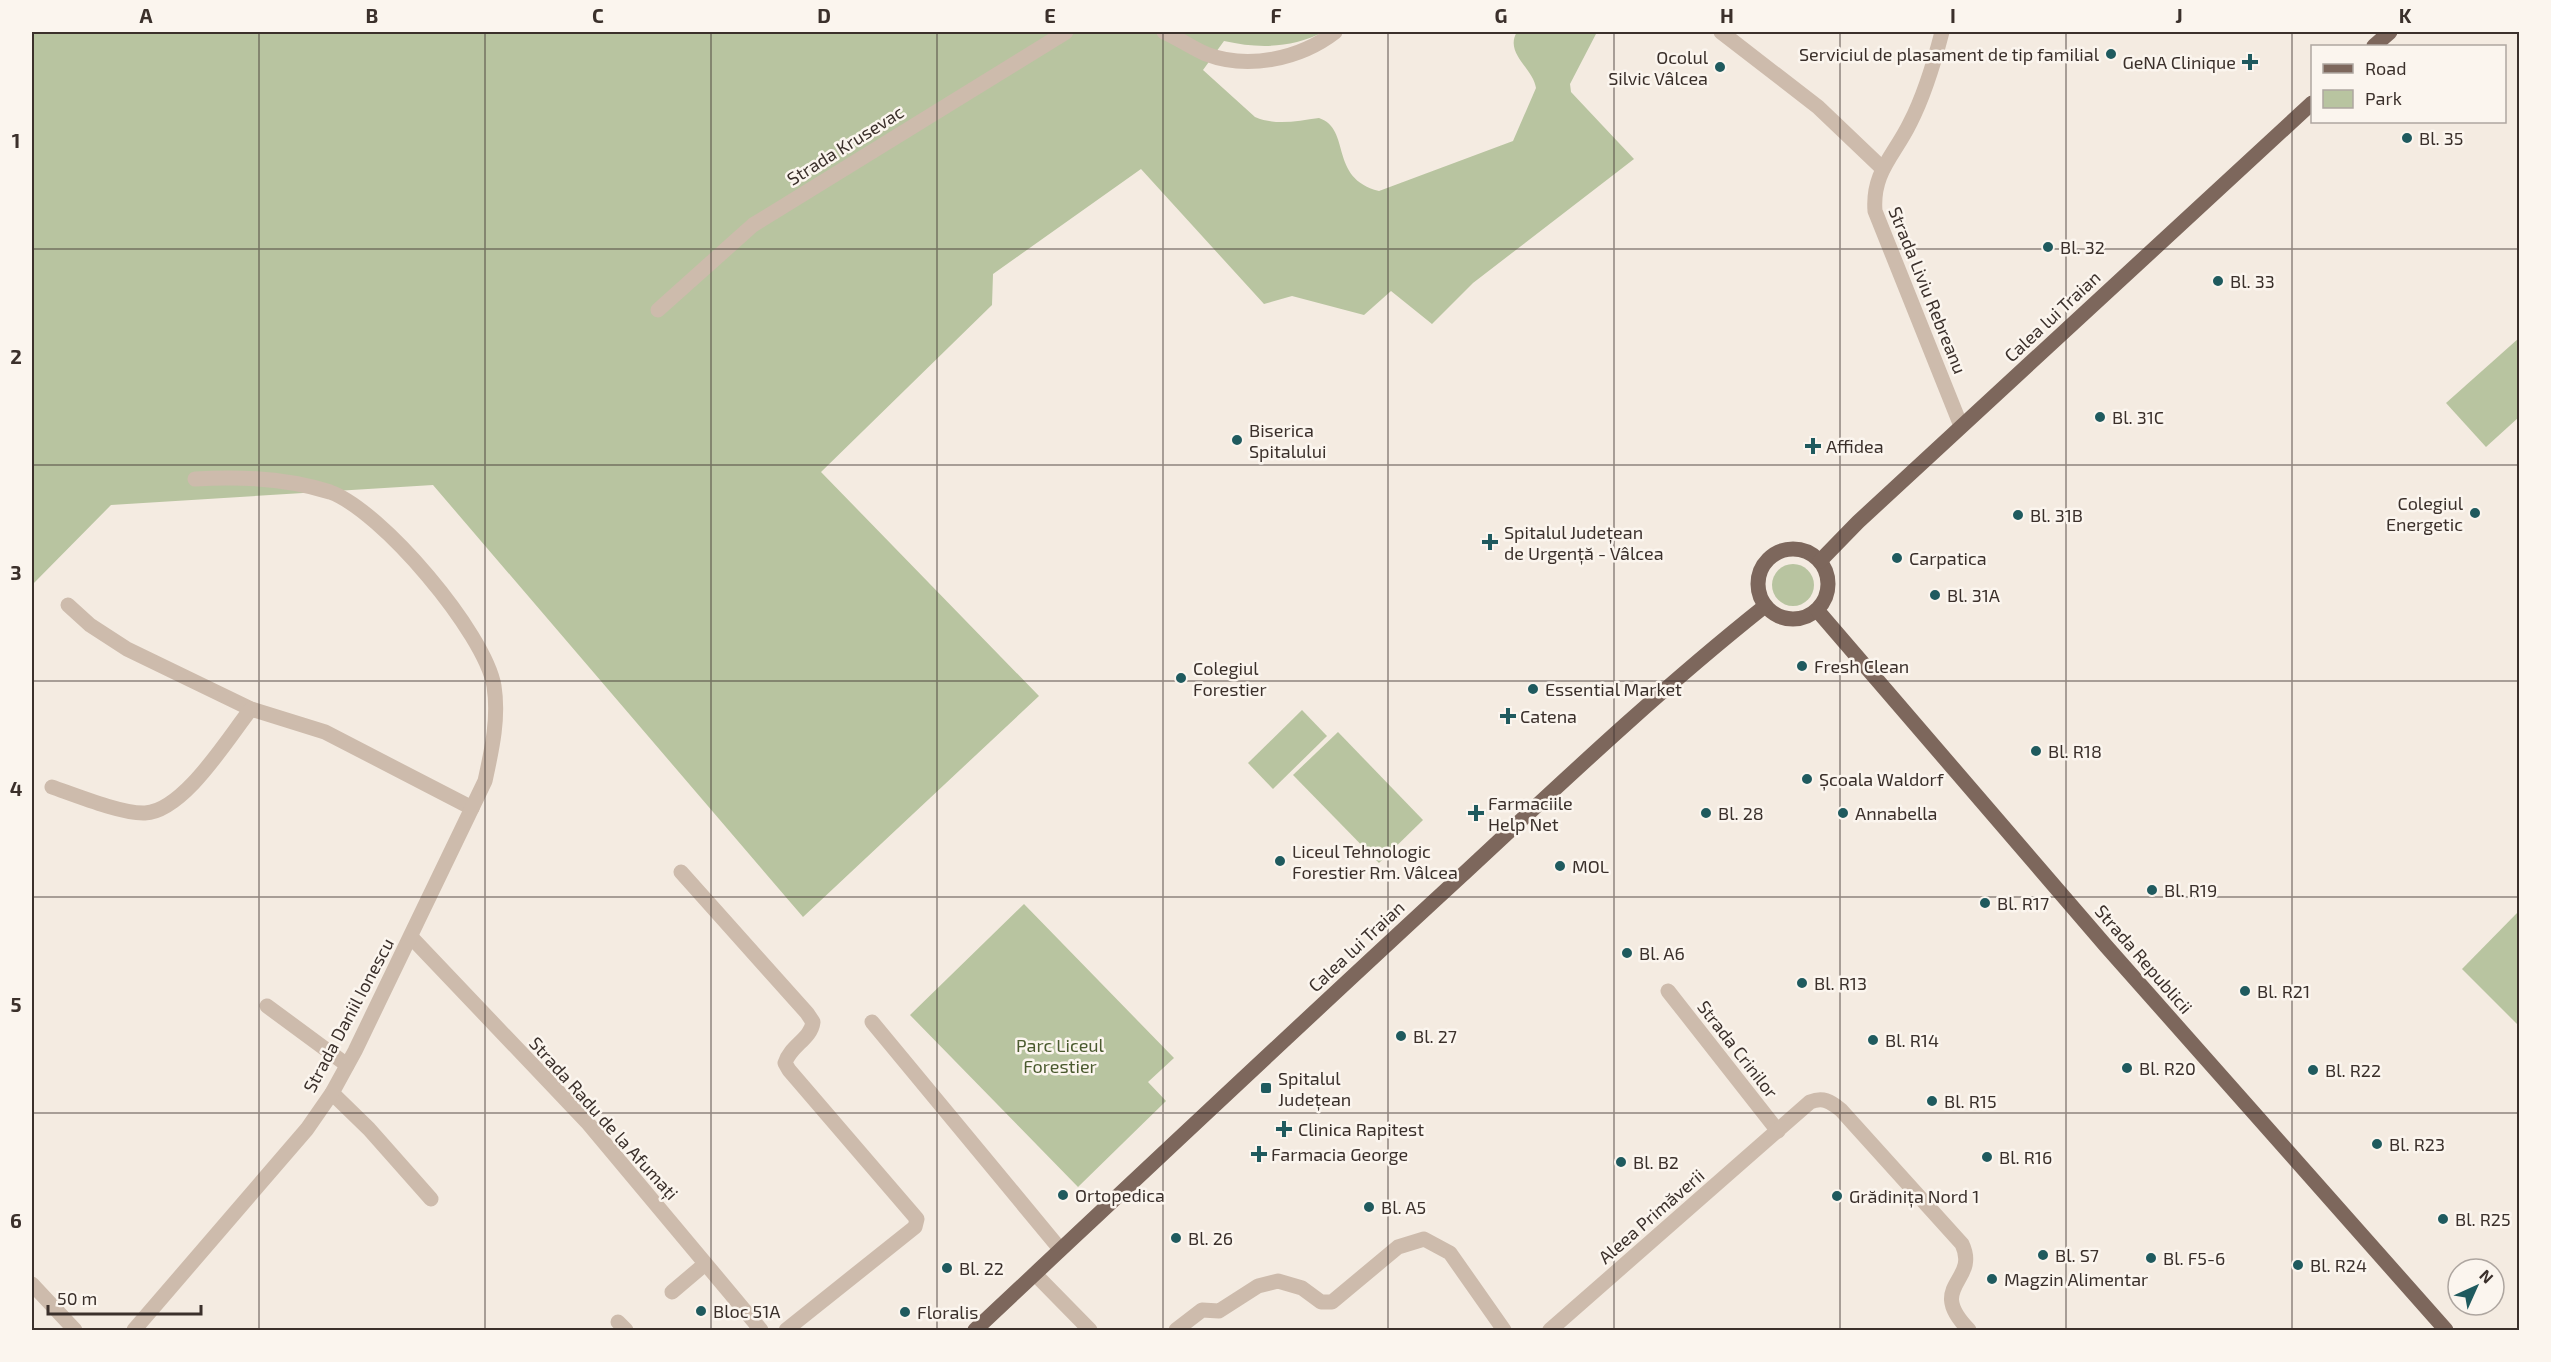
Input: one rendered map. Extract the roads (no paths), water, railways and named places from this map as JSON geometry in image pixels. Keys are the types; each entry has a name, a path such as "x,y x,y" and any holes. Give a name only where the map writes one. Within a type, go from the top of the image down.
{"main road":[{"path":"2375,45 2390,32"},
{"name":"Calea lui Traian","path":"1820,561 1858,522 1961,426 2311,105"},
{"path":"1792,549 1804,550 1820,561 1828,579 1828,587 1826,596 1817,610 1797,619 1779,616 1765,606 1759,591 1760,572 1766,561 1775,553 1792,549"},
{"name":"Calea lui Traian","path":"975,1330 1592,755 1726,636 1765,606"},
{"name":"Strada Republicii","path":"1817,610 2122,963 2446,1330"}],"street":[{"name":"Strada Krusevac","path":"658,310 753,225 1066,32"},
{"path":"1164,32 1206,54 1241,62 1265,61 1316,43 1335,32"},
{"path":"1721,32 1818,107 1882,168"},
{"name":"Strada Liviu Rebreanu","path":"1942,32 1914,115 1875,182 1875,211 1961,426"},
{"name":"Strada Daniil Ionescu","path":"134,1330 307,1129 332,1093 411,937 485,780 494,741 496,707 494,684 483,656 438,589 396,541 361,508 331,493 260,477 195,479"},
{"path":"68,605 90,625 127,649 251,709 325,732 472,808"},
{"path":"52,788 131,812 146,813 162,808 185,791 251,709"},
{"path":"681,872 807,1013 813,1022 812,1029 788,1054 785,1063 917,1219 915,1227 786,1330"},
{"name":"Strada Radu de la Afumați","path":"411,937 587,1122 761,1330"},
{"name":"Strada Crinilor","path":"1668,991 1778,1131"},
{"path":"267,1006 347,1065"},
{"path":"872,1022 1060,1249"},
{"path":"332,1093 369,1129 431,1199"},
{"name":"Aleea Primăverii","path":"1550,1330 1810,1102 1819,1099 1830,1101 1841,1110 1957,1237 1966,1253 1966,1267 1951,1294 1951,1305 1957,1317 1970,1330"},
{"path":"1176,1330 1202,1310 1219,1311 1258,1286 1278,1281 1302,1288 1321,1302 1332,1302 1398,1246 1424,1239 1450,1253 1504,1330"},
{"path":"672,1292 705,1264"},
{"path":"1035,1274 1090,1330"},
{"path":"32,1284 75,1330"}],"place":[{"name":"Serviciul de plasament de tip familial","path":"2111,54"},
{"name":"GeNA Clinique","path":"2250,62"},
{"name":"Ocolul Silvic Vâlcea","path":"1720,67"},
{"name":"Bl. 35","path":"2407,138"},
{"name":"Bl. 32","path":"2048,247"},
{"name":"Bl. 33","path":"2218,281"},
{"name":"Bl. 31C","path":"2100,417"},
{"name":"Biserica Spitalului","path":"1237,440"},
{"name":"Affidea","path":"1813,446"},
{"name":"Colegiul Energetic","path":"2475,513"},
{"name":"Bl. 31B","path":"2018,515"},
{"name":"Spitalul Județean de Urgență - Vâlcea","path":"1490,542"},
{"name":"Carpatica","path":"1897,558"},
{"name":"Bl. 31A","path":"1935,595"},
{"name":"Fresh Clean","path":"1802,666"},
{"name":"Colegiul Forestier","path":"1181,678"},
{"name":"Essential Market","path":"1533,689"},
{"name":"Catena","path":"1508,716"},
{"name":"Bl. R18","path":"2036,751"},
{"name":"Școala Waldorf","path":"1807,779"},
{"name":"Farmaciile Help Net","path":"1476,813"},
{"name":"Bl. 28","path":"1706,813"},
{"name":"Annabella","path":"1843,813"},
{"name":"Liceul Tehnologic Forestier Rm. Vâlcea","path":"1280,861"},
{"name":"MOL","path":"1560,866"},
{"name":"Bl. R19","path":"2152,890"},
{"name":"Bl. R17","path":"1985,903"},
{"name":"Bl. A6","path":"1627,953"},
{"name":"Bl. R13","path":"1802,983"},
{"name":"Bl. R21","path":"2245,991"},
{"name":"Bl. 27","path":"1401,1036"},
{"name":"Bl. R14","path":"1873,1040"},
{"name":"Bl. R20","path":"2127,1068"},
{"name":"Bl. R22","path":"2313,1070"},
{"name":"Spitalul Județean","path":"1266,1088"},
{"name":"Bl. R15","path":"1932,1101"},
{"name":"Clinica Rapitest","path":"1284,1129"},
{"name":"Bl. R23","path":"2377,1144"},
{"name":"Farmacia George","path":"1259,1154"},
{"name":"Bl. R16","path":"1987,1157"},
{"name":"Bl. B2","path":"1621,1162"},
{"name":"Ortopedica","path":"1063,1195"},
{"name":"Grădinița Nord 1","path":"1837,1196"},
{"name":"Bl. A5","path":"1369,1207"},
{"name":"Bl. R25","path":"2443,1219"},
{"name":"Bl. 26","path":"1176,1238"},
{"name":"Bl. S7","path":"2043,1255"},
{"name":"Bl. F5-6","path":"2151,1258"},
{"name":"Bl. R24","path":"2298,1265"},
{"name":"Bl. 22","path":"947,1268"},
{"name":"Magzin Alimentar","path":"1992,1279"},
{"name":"Bloc 51A","path":"701,1311"},
{"name":"Floralis","path":"905,1312"}],"park label":[{"name":"Parc Liceul Forestier","path":"1060,1055"}]}
